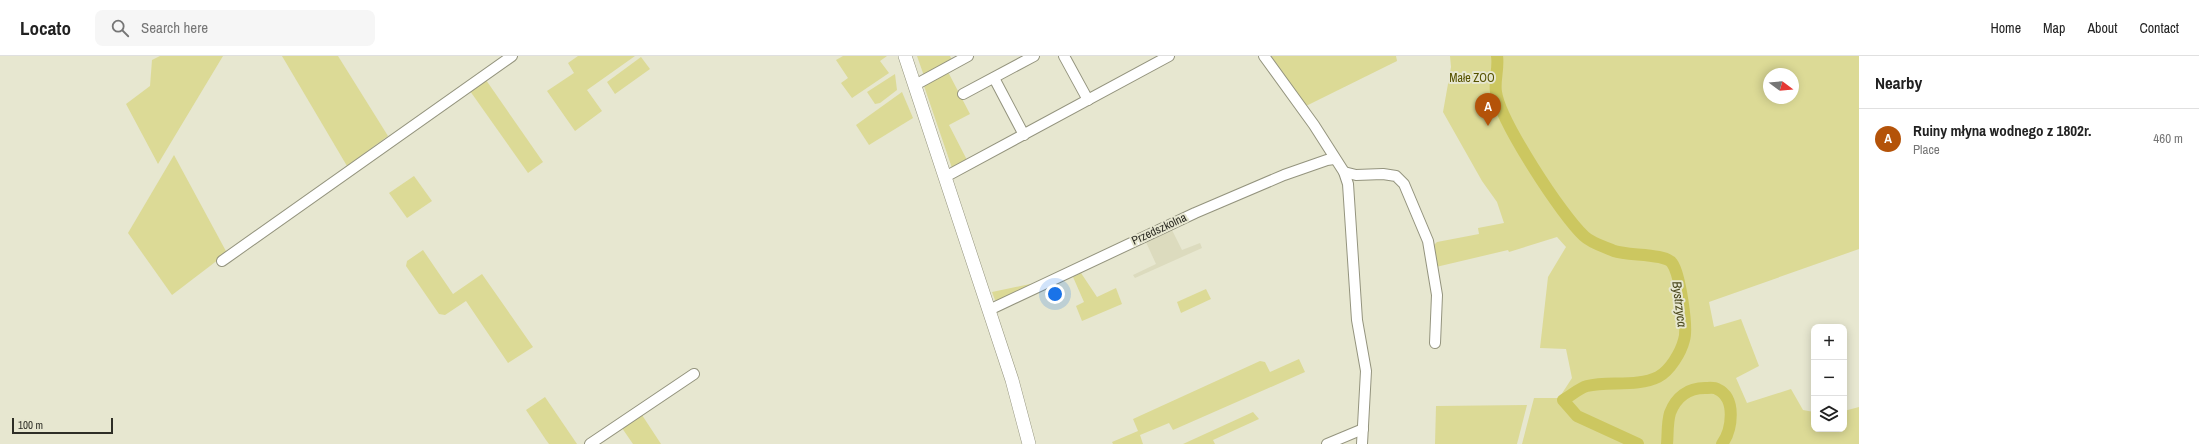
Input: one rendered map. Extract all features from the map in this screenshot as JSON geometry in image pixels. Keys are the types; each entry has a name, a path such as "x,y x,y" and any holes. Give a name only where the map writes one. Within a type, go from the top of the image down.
{"main road":[{"path":"905,56 1020,405 1029,444"}],"street":[{"path":"222,261 512,56"},
{"path":"915,85 968,56"},
{"path":"963,94 1034,56"},
{"path":"1064,56 1088,100"},
{"path":"945,177 1169,56"},
{"path":"1264,56 1278,78 1310,118 1334,159 1344,172 1350,202 1358,320 1366,365 1362,444"},
{"path":"994,78 1024,135"},
{"name":"Przedszkolna","path":"989,310 1195,213 1284,175 1334,159"},
{"path":"1344,172 1396,176 1404,184 1428,240 1437,295 1435,343"},
{"path":"590,444 694,374"},
{"path":"1327,444 1363,429"}],"shaded area":[{"path":"1171,228 1182,250 1200,243 1202,248 1135,278 1133,275 1156,264 1145,240"}],"green space":[{"path":"160,56 223,56 158,164 126,104 150,86 152,60"},
{"path":"282,56 338,56 388,136 347,166"},
{"path":"578,56 635,56 587,90 602,111 575,131 547,91 574,73 568,63"},
{"path":"843,56 887,56 880,61 889,73 852,98 841,83 848,78 836,60"},
{"path":"917,56 950,56 952,60 924,76"},
{"path":"1271,56 1396,56 1397,61 1306,106"},
{"name":"Małe ZOO","path":"1450,56 1859,56 1859,249 1709,302 1714,327 1741,319 1759,366 1736,378 1747,403 1791,389 1803,410 1811,411 1811,432 1847,432 1847,410 1859,407 1859,444 1522,444 1534,398 1559,398 1572,378 1566,349 1540,348 1548,277 1566,247 1557,237 1509,252 1508,250 1436,267 1433,246 1437,242 1479,234 1478,228 1504,223 1497,202 1482,181 1443,112 1451,67"},
{"path":"641,57 650,69 615,94 607,82"},
{"path":"947,70 970,114 949,125 967,160 952,168 923,83"},
{"path":"895,74 897,90 880,103 875,104 867,92"},
{"path":"486,80 543,162 528,173 470,91"},
{"path":"902,92 913,118 869,145 856,125"},
{"path":"174,155 227,253 172,295 128,233"},
{"path":"414,176 432,201 407,218 389,193"},
{"path":"423,250 453,294 482,274 533,347 508,363 466,301 445,315 439,314 406,266 407,261"},
{"path":"1081,273 1097,297 1116,288 1122,304 1082,321 1076,306 1084,302 1073,277"},
{"path":"1035,283 998,300 995,300 992,292"},
{"path":"1206,289 1211,299 1181,313 1177,302"},
{"path":"1299,359 1305,372 1173,430 1169,423 1140,435 1143,444 1113,444 1112,442 1138,431 1133,419 1260,361 1265,362 1270,372"},
{"path":"545,397 577,444 549,444 546,440 526,410"},
{"path":"1527,405 1517,444 1435,444 1436,406"},
{"path":"1253,412 1259,419 1213,440 1215,444 1183,444"},
{"path":"642,415 661,444 633,444 622,428"}],"waterway":[{"name":"Bystrzyca","path":"1497,56 1496,92 1508,124 1533,167 1574,225 1584,236 1598,245 1620,253 1662,258 1672,263 1675,269 1684,313 1685,334 1680,350 1671,366 1658,377 1650,380 1632,383 1587,386 1581,388 1563,400 1577,416 1638,444"},
{"name":"Bystrzyca","path":"1667,444 1669,417 1673,407 1683,394 1699,388 1716,388 1728,399 1731,415 1730,423 1722,444"}],"place":[{"name":"Ruiny młyna wodnego z 1802r.","path":"1488,126"}]}
